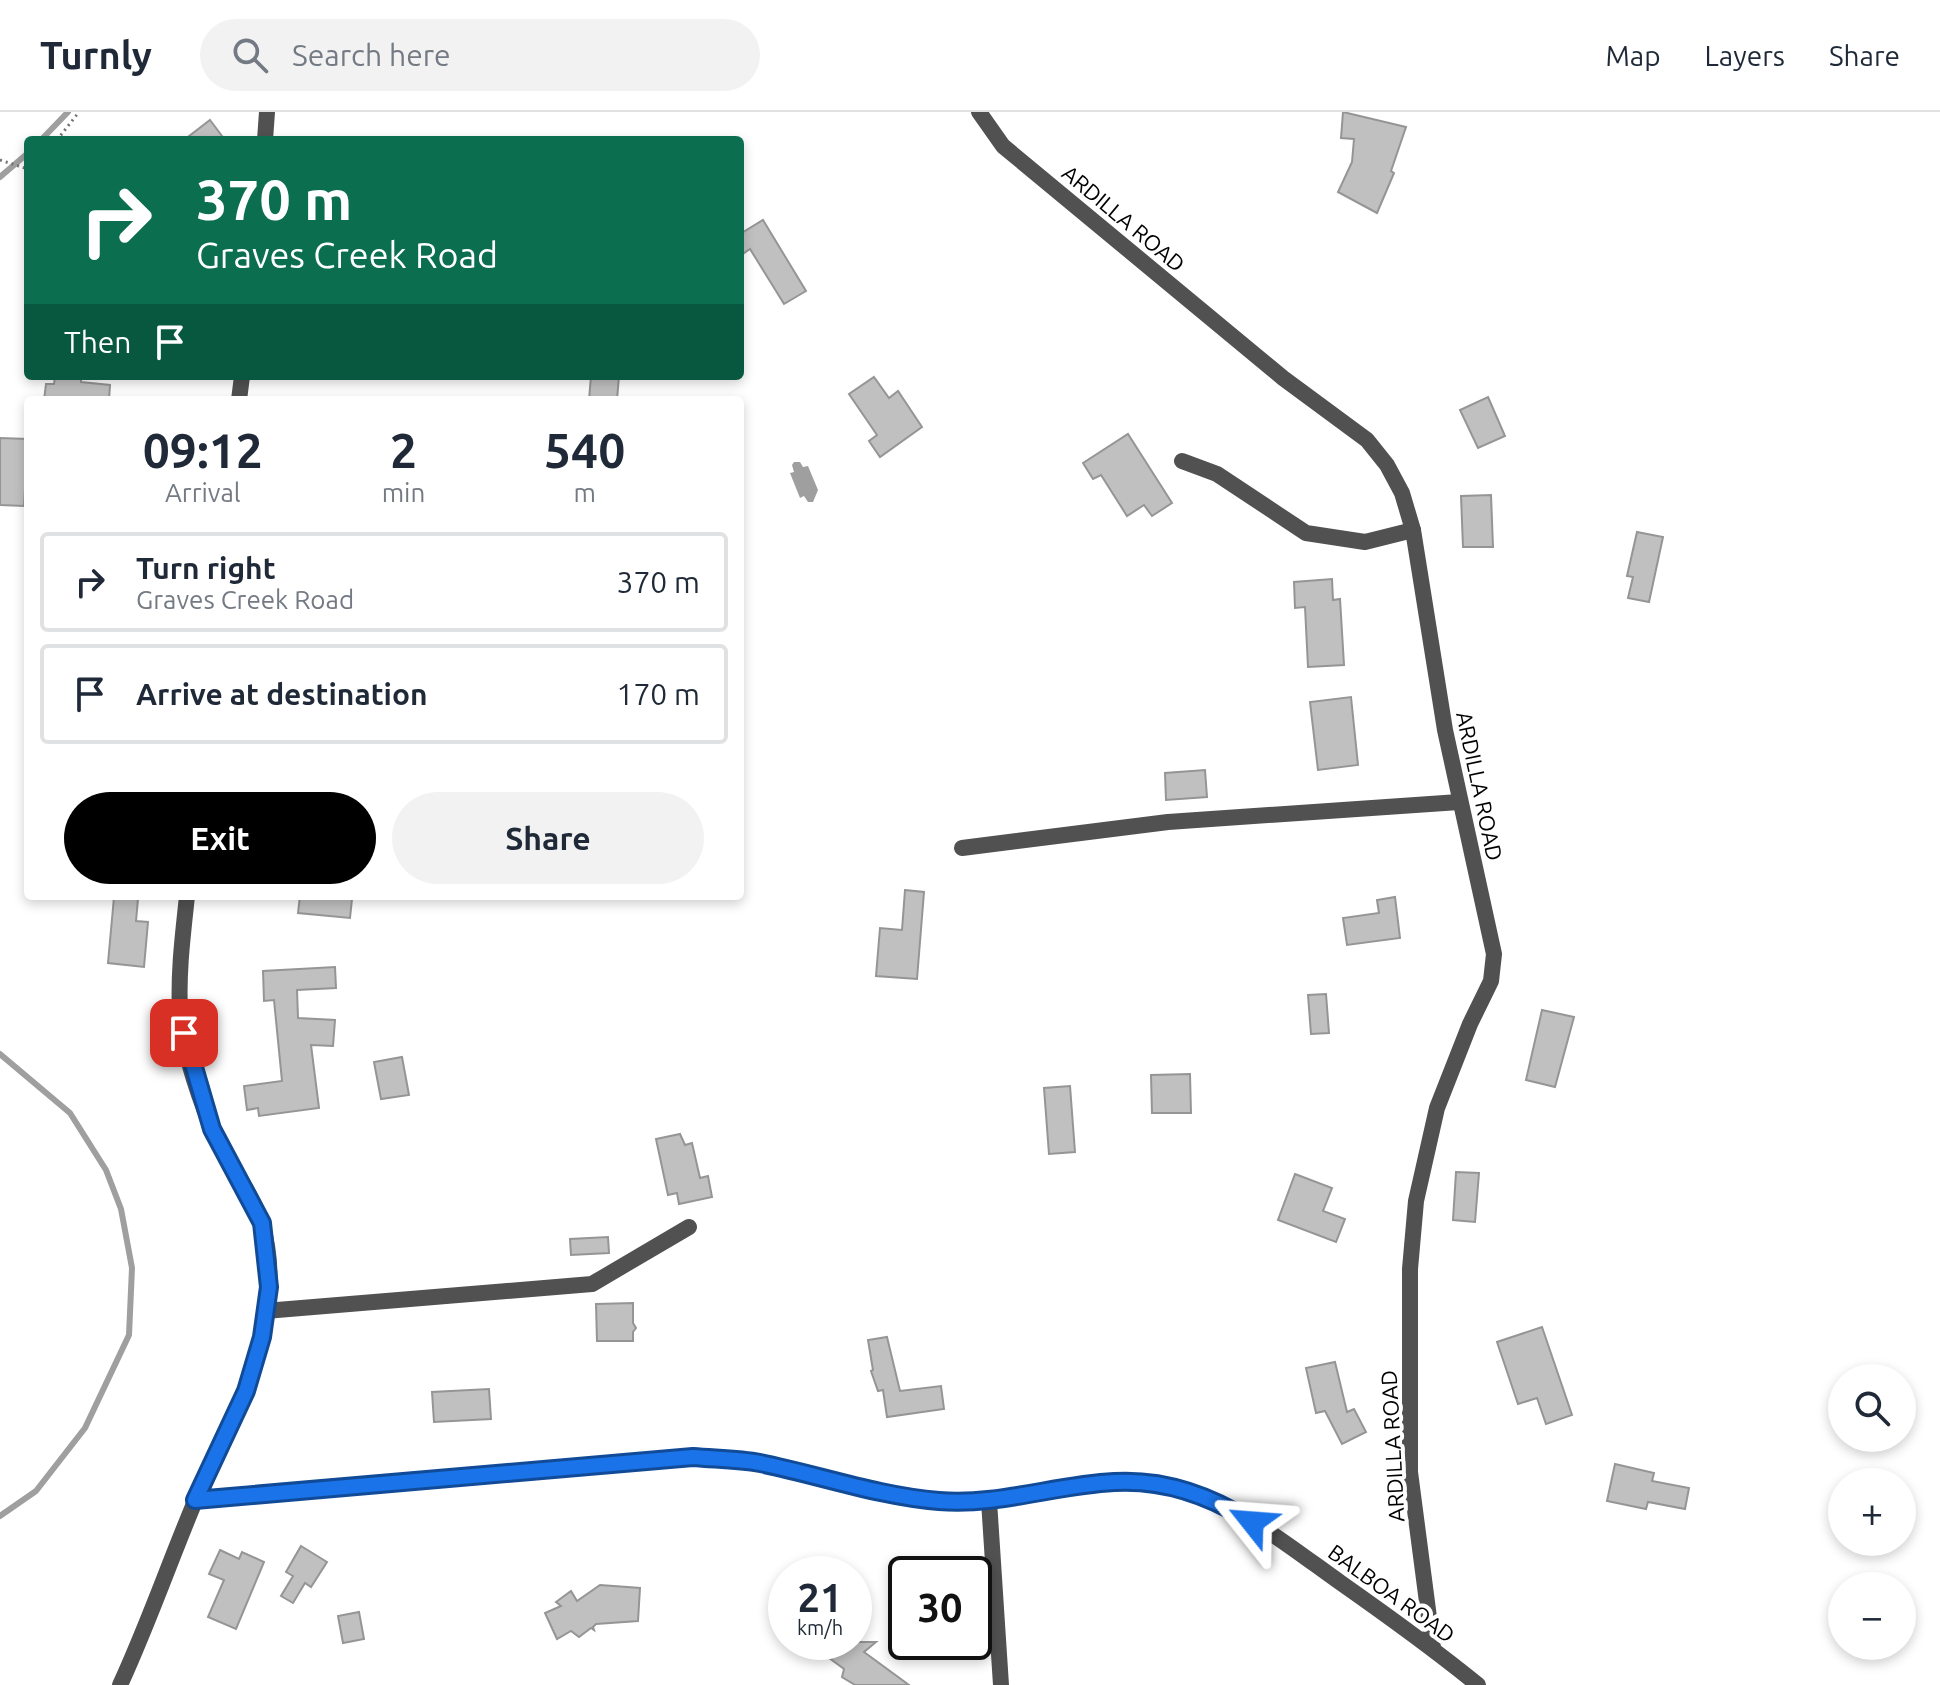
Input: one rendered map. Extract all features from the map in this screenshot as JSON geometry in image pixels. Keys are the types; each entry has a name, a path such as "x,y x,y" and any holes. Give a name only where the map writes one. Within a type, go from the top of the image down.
{"street":[{"path":"265,136 267,112"},
{"name":"ARDILLA ROAD","path":"979,112 1003,146 1283,378 1367,440 1387,465 1402,493 1413,530 1445,730 1494,954 1491,981 1470,1024 1437,1108 1415,1215 1410,1269 1410,1472 1433,1648"},
{"path":"1182,461 1217,474 1306,533 1365,542 1413,530"},
{"path":"962,848 1168,822 1459,802"},
{"path":"120,1685 195,1500 246,1391 262,1337 269,1287 262,1223 212,1129 188,1053 180,1013 180,965 187,900"},
{"path":"265,1311 592,1284 689,1227"},
{"name":"BALBOA ROAD","path":"195,1500 693,1457 757,1463 913,1498 957,1502 989,1501 1113,1482 1141,1482 1198,1494 1236,1512 1433,1648 1478,1685"},
{"path":"989,1501 1001,1685"}],"path":[{"path":"60,136 79,112"},
{"path":"0,160 24,168"}],"shaded area":[{"path":"794,462 808,466 818,490 813,502 808,502 804,496 800,498 790,473 794,472"}],"building":[{"path":"1343,112 1406,127 1391,171 1394,173 1377,213 1338,192 1352,162 1354,139 1341,138"},
{"path":"210,120 222,136 189,136"},
{"path":"763,220 806,291 784,304 750,249 744,253 744,232"},
{"path":"874,377 889,398 898,391 922,427 880,457 869,441 877,435 849,394"},
{"path":"54,380 81,380 110,385 109,396 44,396 46,384 54,384"},
{"path":"591,380 619,380 617,396 589,396"},
{"path":"1488,397 1505,436 1478,448 1460,410"},
{"path":"1128,434 1172,503 1152,516 1144,505 1127,516 1101,475 1093,479 1083,463"},
{"path":"0,438 24,439 24,506 0,505"},
{"path":"1491,495 1493,547 1463,547 1461,496"},
{"path":"1637,532 1663,537 1649,602 1628,598 1633,577 1627,576"},
{"path":"1332,579 1333,600 1340,599 1344,665 1308,667 1305,607 1295,608 1294,582"},
{"path":"1351,697 1358,765 1318,770 1310,702"},
{"path":"1205,770 1207,797 1166,800 1165,773"},
{"path":"905,890 924,892 917,979 876,976 880,928 902,930"},
{"path":"1395,897 1400,938 1347,945 1343,918 1379,913 1377,900"},
{"path":"114,900 138,900 136,921 148,922 144,967 108,963"},
{"path":"300,900 352,900 350,918 298,913"},
{"path":"335,967 336,988 297,990 298,1018 335,1020 333,1046 311,1045 319,1108 259,1116 258,1108 247,1110 244,1086 282,1081 274,1000 264,1001 263,971"},
{"path":"1326,994 1329,1033 1311,1034 1308,995"},
{"path":"1542,1010 1574,1017 1555,1087 1526,1080"},
{"path":"402,1057 409,1095 381,1099 374,1062"},
{"path":"1190,1074 1191,1113 1152,1113 1151,1075"},
{"path":"1070,1086 1075,1152 1049,1154 1044,1088"},
{"path":"680,1134 685,1145 692,1143 700,1178 708,1176 712,1197 679,1204 677,1193 668,1195 656,1139"},
{"path":"1456,1172 1479,1173 1475,1222 1453,1220"},
{"path":"1295,1174 1332,1188 1323,1211 1345,1219 1336,1242 1278,1220"},
{"path":"608,1237 609,1253 571,1255 570,1239"},
{"path":"633,1303 636,1328 633,1341 597,1341 596,1304"},
{"path":"1542,1327 1572,1415 1546,1424 1537,1398 1518,1404 1497,1342"},
{"path":"887,1337 900,1391 941,1386 944,1409 887,1417 883,1390 878,1391 871,1371 868,1340"},
{"path":"1335,1362 1347,1412 1354,1409 1366,1432 1342,1444 1325,1411 1316,1413 1306,1368"},
{"path":"489,1389 491,1419 434,1422 432,1392"},
{"path":"1615,1464 1654,1473 1652,1481 1689,1488 1685,1509 1648,1502 1646,1509 1607,1501"},
{"path":"301,1546 327,1562 311,1587 305,1583 293,1603 281,1596 293,1576 286,1572"},
{"path":"220,1550 239,1559 242,1552 264,1562 236,1629 208,1617 224,1580 209,1574"},
{"path":"600,1585 640,1588 638,1621 596,1624 594,1630 591,1628 579,1637 571,1631 557,1639 545,1613 561,1606 556,1602 571,1591 577,1601"},
{"path":"359,1612 364,1639 343,1643 338,1616"},
{"path":"872,1658 909,1685 855,1685 842,1677 844,1669 832,1660"}],"waterway":[{"path":"45,136 68,112"},
{"path":"0,177 24,156"},
{"path":"0,1054 70,1113 106,1170 121,1209 132,1268 129,1335 85,1428 36,1491 0,1516"}],"route":[{"path":"184,1033 212,1129 262,1223 269,1287 262,1337 246,1391 195,1500 693,1457 757,1463 937,1501 989,1501 1086,1485 1141,1482 1198,1494 1252,1522"}]}
